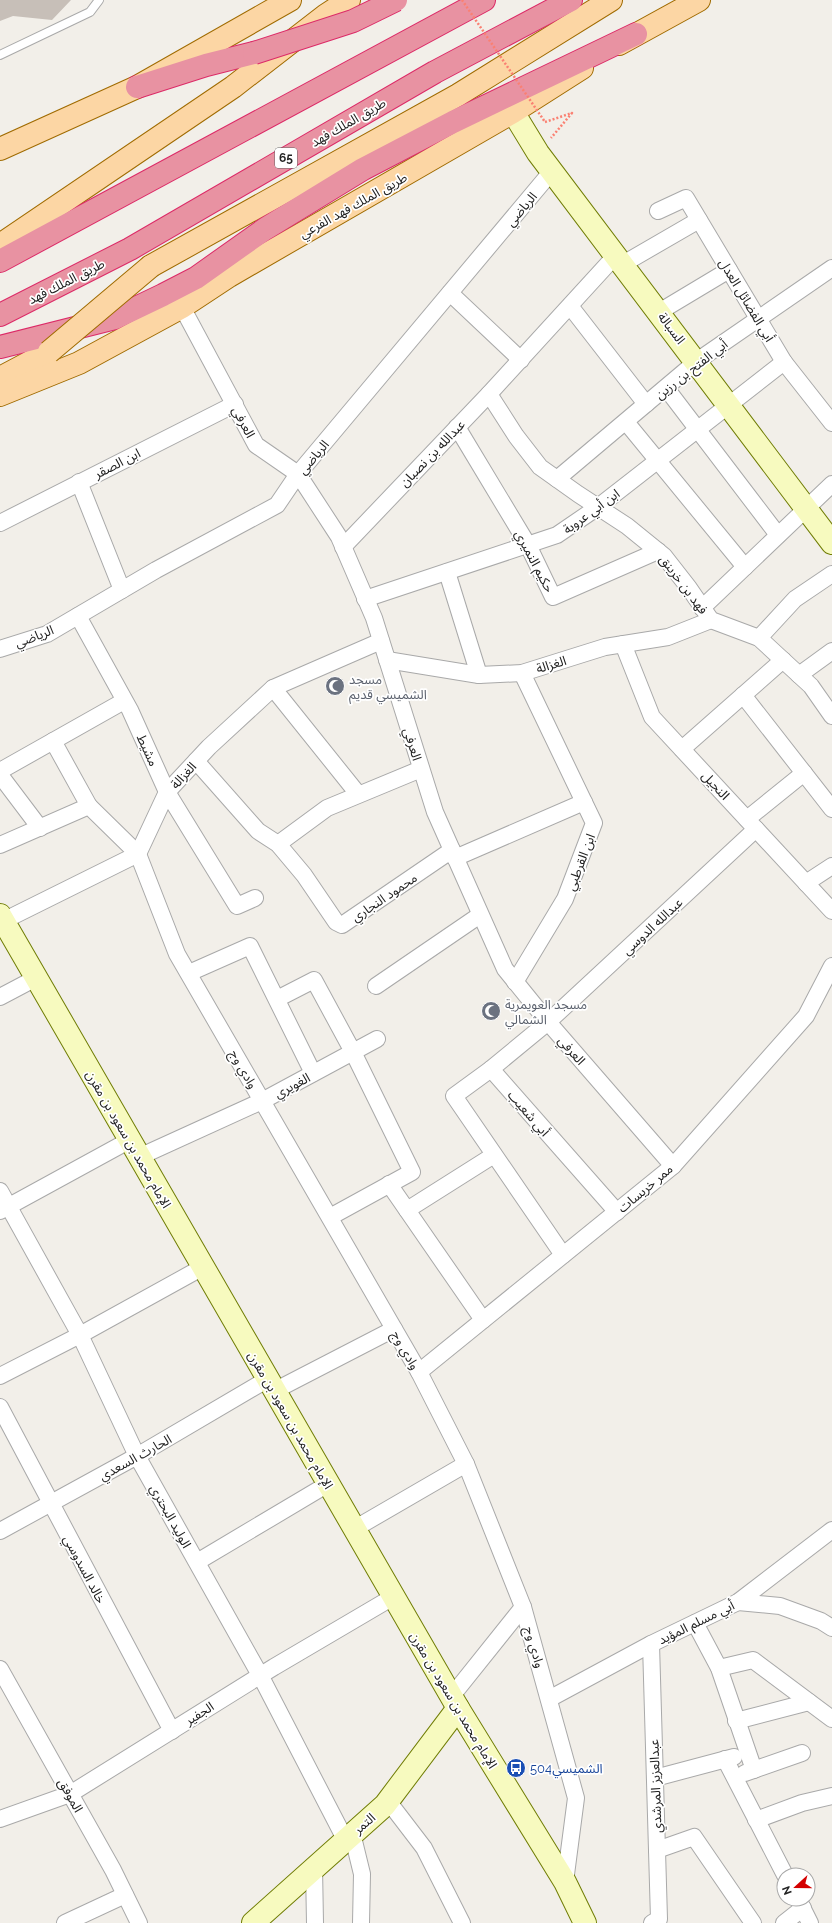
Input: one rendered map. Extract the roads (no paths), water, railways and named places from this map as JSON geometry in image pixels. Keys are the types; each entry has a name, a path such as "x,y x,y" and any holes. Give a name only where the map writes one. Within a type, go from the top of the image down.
{"highway":[{"path":"137,87 206,65 254,54 353,21 396,0"},
{"path":"0,261 484,0"},
{"name":"طريق الملك فهد","path":"0,315 130,249 435,72 571,0"},
{"path":"0,347 115,318 163,296 196,278 265,229 363,169 453,122 636,34"}],"main road":[{"path":"0,149 137,87 290,0"},
{"path":"0,245 233,87 326,15 349,0"},
{"path":"0,378 48,352 151,266 458,95 611,0"},
{"name":"طريق الملك فهد الفرعي","path":"0,395 79,363 182,307 229,276 513,112 636,34 699,0"}],"street":[{"name":"السبالة","path":"513,112 538,153 729,404 832,543"},
{"name":"الرياضي","path":"0,649 47,634 122,590 277,505 298,474 552,171"},
{"name":"أبي الفضائل العدل","path":"658,211 686,198 784,362 832,423"},
{"name":"عبدالله بن نصبان","path":"343,546 489,394 570,306 619,260 699,220"},
{"name":"أبي الفتح بن رزين","path":"557,480 697,362 832,268"},
{"path":"659,312 729,270"},
{"path":"450,293 521,360"},
{"path":"570,306 646,404"},
{"name":"العرفي","path":"182,307 256,445 298,474 339,537 381,641 435,812 505,969 548,1022 673,1166"},
{"name":"ابن أبي عروبة","path":"365,599 557,536 598,507 784,362"},
{"path":"666,388 778,535"},
{"name":"فهد بن خرينق","path":"489,394 516,436 540,467 557,480 627,526 664,556 706,614 759,638 811,686 832,716"},
{"name":"ابن الصقر","path":"0,523 235,404"},
{"path":"626,422 745,567"},
{"name":"حكيم النميري","path":"457,427 528,545 553,597 658,551"},
{"path":"79,482 122,590"},
{"name":"الغزالة","path":"387,660 479,675 522,673 605,647 668,637 706,614 745,567 832,484"},
{"path":"447,572 479,675"},
{"path":"759,638 795,599 832,574"},
{"name":"مشيط","path":"78,616 130,710 167,792 238,906 255,898"},
{"name":"الغزالة","path":"138,854 167,792 209,747 273,688 381,641"},
{"name":"النجيل","path":"623,644 652,717 832,911"},
{"path":"799,675 832,651"},
{"path":"682,749 783,660"},
{"name":"ابن القرطبي","path":"515,982 566,899 594,824 522,673"},
{"path":"273,688 358,794"},
{"path":"743,695 832,809"},
{"path":"0,771 124,701"},
{"path":"2,918 138,854 89,806 53,741"},
{"name":"محمود النجاري","path":"196,762 258,831 278,844 304,875 336,922 342,925 453,854"},
{"path":"278,844 327,808 421,769"},
{"name":"عبدالله الدوسي","path":"548,1022 804,773"},
{"path":"0,775 40,828"},
{"path":"453,854 584,802"},
{"path":"0,845 89,806"},
{"name":"وادي وج","path":"138,854 177,954 419,1372 466,1464 523,1607 576,1798 565,1882"},
{"path":"806,883 832,866"},
{"path":"376,986 480,915"},
{"name":"الإمام محمد بن سعود بن مقرن","path":"2,918 455,1703 565,1882 585,1923"},
{"path":"189,974 250,946 313,1073"},
{"name":"ممر خريسات","path":"419,1372 673,1166 806,1016 832,966"},
{"path":"0,997 36,978"},
{"path":"277,1000 314,980 353,1052 412,1172 330,1217"},
{"path":"548,1022 491,1069 454,1096 563,1255"},
{"name":"الغويري","path":"4,1208 135,1148 262,1100 377,1039"},
{"name":"أبي شعيب","path":"491,1069 617,1212"},
{"path":"407,1210 494,1155"},
{"path":"389,1184 483,1320"},
{"name":"الوليد البحتري","path":"0,1191 4,1208 80,1335 137,1456 349,1836 362,1874 361,1923"},
{"path":"0,1376 80,1335 203,1267"},
{"name":"الحارث السعدي","path":"0,1531 271,1385 394,1329"},
{"name":"خالد السدوسي","path":"0,1407 172,1731"},
{"path":"354,1529 466,1464"},
{"path":"197,1562 328,1484"},
{"name":"أبي مسلم المؤيد","path":"549,1699 651,1644 738,1602 832,1530"},
{"name":"الجفير","path":"0,1819 70,1794 260,1676 393,1596"},
{"path":"738,1602 780,1606 821,1621 832,1628"},
{"path":"455,1703 523,1607"},
{"path":"694,1623 719,1668 754,1770"},
{"name":"عبدالعزيز المرشدي","path":"651,1644 659,1919 652,1923"},
{"path":"719,1668 753,1660 832,1719"},
{"name":"الموفق","path":"0,1669 113,1870 139,1923"},
{"path":"736,1721 810,1702"},
{"name":"التمر","path":"253,1923 388,1801 455,1703"},
{"path":"655,1778 748,1753"},
{"path":"734,1777 802,1753"},
{"path":"725,1759 781,1867"},
{"path":"756,1820 802,1803 832,1796"},
{"path":"388,1801 424,1848 462,1923"},
{"path":"657,1850 694,1837 753,1923"},
{"path":"314,1867 315,1923"},
{"path":"65,1923 125,1895"},
{"path":"784,1923 797,1907"},
{"path":"802,1907 810,1923"}],"lane":[{"path":"0,55 90,12 99,0"}],"place":[{"name":"مسجد الشميسي قديم","path":"335,686"},
{"name":"مسجد العويمرية الشمالي","path":"491,1011"},
{"name":"الشميسي504","path":"516,1768"}]}
